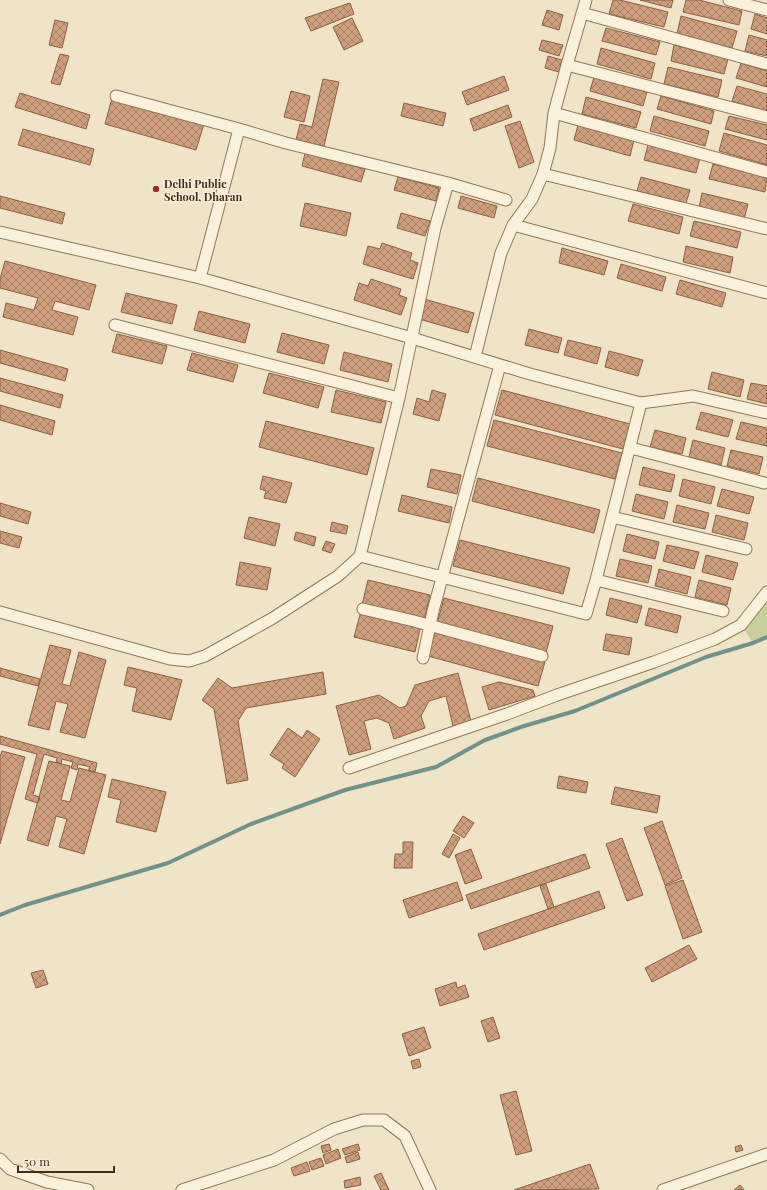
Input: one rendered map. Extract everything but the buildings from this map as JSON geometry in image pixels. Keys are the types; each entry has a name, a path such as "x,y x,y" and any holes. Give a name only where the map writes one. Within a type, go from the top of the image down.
{"street":[{"path":"475,357 501,253 513,225 532,199 543,174 550,148 554,113 586,0"},
{"path":"730,0 767,10"},
{"path":"582,13 767,64"},
{"path":"567,64 767,117"},
{"path":"116,96 286,143 448,183 506,200"},
{"path":"554,113 767,172"},
{"path":"200,278 239,129"},
{"path":"543,174 767,229"},
{"path":"0,612 170,659 190,661 205,656 273,618 338,576 360,556 399,398 435,228 448,183"},
{"path":"513,225 767,293"},
{"path":"0,232 200,278 412,338 500,365 641,403 693,396 767,413"},
{"path":"115,324 399,398"},
{"path":"423,658 442,576 500,365"},
{"path":"360,556 586,614 631,448 641,403"},
{"path":"631,448 764,483"},
{"path":"612,518 746,549"},
{"path":"596,580 723,611"},
{"path":"349,768 507,714 557,694 654,662 715,639 741,625 767,592"},
{"path":"363,609 414,620 430,626 542,656"},
{"path":"182,1190 274,1160 334,1129 363,1120 384,1120 405,1136 430,1190"},
{"path":"662,1190 767,1154"},
{"path":"0,1159 10,1169 47,1182 88,1190"}],"green space":[{"path":"767,592 767,637 753,643 741,625"}],"waterway":[{"path":"0,915 25,905 168,863 251,824 345,790 436,767 485,740 524,726 575,711 706,657 753,643 767,637"}],"place":[{"name":"Delhi Public School, Dharan","path":"156,189"}]}
